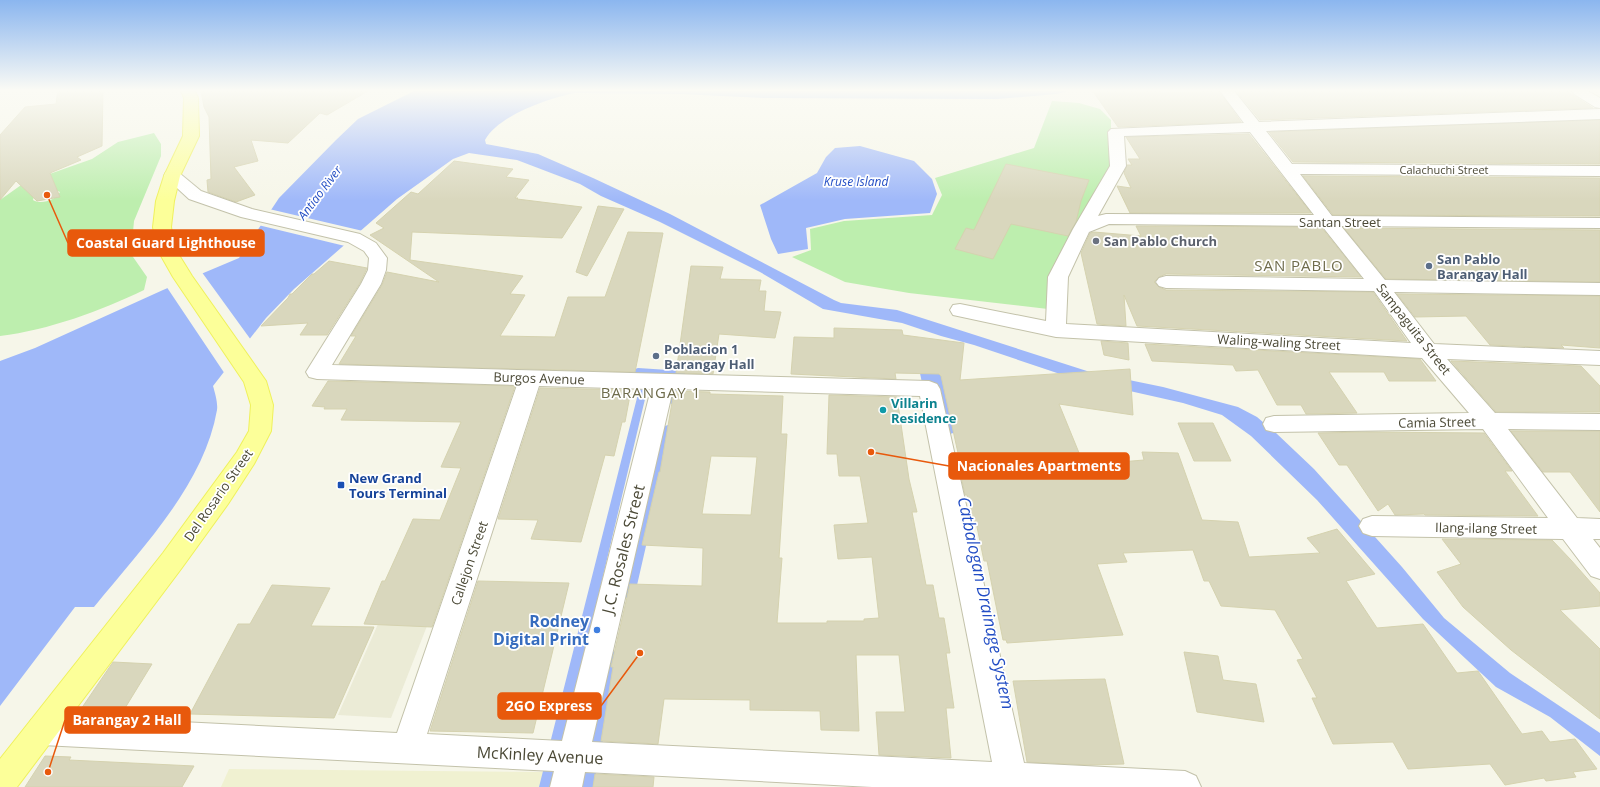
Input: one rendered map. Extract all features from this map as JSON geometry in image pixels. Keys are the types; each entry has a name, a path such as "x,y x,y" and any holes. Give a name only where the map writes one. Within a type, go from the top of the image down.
{"main road":[{"name":"Del Rosario Street","path":"0,784 172,561 246,458 260,431 262,406 255,381 183,277 165,247 162,227 165,201 172,176 191,136 191,128"}],"street":[{"path":"1056,330 1058,277 1082,229 1118,166 1116,132 1235,128"},
{"name":"Sampaguita Street","path":"1256,128 1328,222 1379,285 1428,351 1489,421 1569,529 1600,568"},
{"name":"Calachuchi Street","path":"1288,169 1600,171"},
{"name":"Burgos Avenue","path":"172,176 181,185 195,195 247,213 354,238 370,247 378,258 377,270 371,284 317,372 929,389 1020,781"},
{"name":"Santan Street","path":"1082,229 1106,219 1328,222 1600,223"},
{"path":"1166,282 1600,289"},
{"name":"Waling-waling Street","path":"960,310 1056,330 1428,351 1600,358"},
{"name":"Callejon Street","path":"407,748 531,377"},
{"name":"J.C. Rosales Street","path":"566,787 664,381"},
{"name":"Camia Street","path":"1274,424 1489,421 1600,422"},
{"name":"Ilang-ilang Street","path":"1372,526 1600,529"},
{"name":"McKinley Avenue","path":"42,730 1020,781 1185,787"}],"shaded area":[{"path":"378,624 427,626 391,718 338,715"},
{"path":"229,769 545,772 541,787 221,787"}],"green space":[{"path":"1042,128 1111,128 1111,165 1048,309 909,293 845,282 792,257 811,250 810,229 844,221 932,215 942,195 935,178 1034,148"},
{"path":"154,133 161,144 161,156 134,221 131,254 147,277 144,290 74,319 37,329 0,336 0,200 24,183 92,159 118,142","holes":["53,189 60,192 48,201 40,202 33,200 34,196"]}],"water":[{"name":"Antiao River","path":"349,128 496,128 485,140 486,144 538,154 593,178 670,214 841,303 897,310 1090,372 1163,387 1238,407 1257,417 1314,469 1402,567 1444,618 1510,673 1600,733 1600,756 1550,717 1496,687 1423,619 1317,500 1251,436 1222,415 1183,403 1072,378 974,345 902,323 823,309 760,272 660,222 601,196 580,184 517,160 469,153 453,159 397,199 294,289 266,318 213,386 217,410 210,438 199,464 185,490 168,515 94,607 75,607 0,706 0,361 35,348 163,290 239,258 279,198"},
{"name":"Kruse Island","path":"860,146 914,161 932,179 937,194 930,213 845,219 806,228 808,249 778,254 771,239 760,205 817,173 826,157 835,148"}],"pier":[{"path":"269,209 363,231 345,246 258,225"},
{"path":"201,271 251,340 225,374 166,286"}],"building":[{"path":"6,128 102,128 102,146 77,157 81,160 50,173 60,197 37,201 16,181 0,200 0,135"},
{"path":"209,128 304,128 288,143 251,140 258,161 234,167 255,195 236,202 208,192 207,180 211,179"},
{"path":"1387,128 1600,128 1600,164 1293,162 1269,132"},
{"path":"1249,134 1311,213 1130,213 1117,186 1131,188 1124,173 1127,165 1132,165 1128,159 1140,159 1126,137"},
{"path":"454,161 513,169 506,177 529,180 515,198 518,198 517,199 582,207 562,238 412,232 410,260 523,276 510,294 525,295 500,336 555,337 568,297 605,297 628,232 663,233 635,372 339,364 356,336 351,336 382,285 387,272 439,282 370,235 384,228 376,223 411,192 418,194"},
{"path":"1006,164 1089,180 1081,201 1076,222 1068,236 1011,224 993,259 955,249 966,228 974,230"},
{"path":"1303,176 1600,178 1600,216 1333,215"},
{"path":"598,206 624,209 587,276 576,272"},
{"path":"1136,226 1321,227 1361,277 1166,274 1159,277 1154,282 1159,287 1166,290 1373,292 1407,341 1137,326 1124,295 1126,326 1097,324 1081,253 1090,233 1094,232 1141,236"},
{"path":"1344,228 1600,230 1600,282 1386,279"},
{"path":"329,261 367,268 360,283 327,335 300,335 308,323 261,326 288,298 290,294 292,294 312,274 314,274"},
{"path":"691,266 723,267 720,279 761,280 759,291 766,291 764,311 781,312 775,338 719,334 713,374 676,373"},
{"path":"1397,294 1600,296 1600,348 1561,345 1564,348 1490,345 1466,316 1415,317"},
{"path":"834,328 902,330 903,335 964,343 960,380 1130,369 1133,415 1059,404 1084,465 1144,460 1142,452 1178,453 1202,520 1238,522 1249,557 1320,553 1307,538 1337,529 1375,574 1346,581 1377,628 1423,624 1457,673 1478,671 1522,734 1542,731 1550,742 1575,739 1597,769 1573,772 1576,777 1546,781 1544,778 1505,785 1490,764 1408,769 1393,742 1333,744 1312,698 1317,698 1297,660 1303,659 1275,610 1221,606 1209,581 1204,581 1193,550 1123,553 1127,562 1097,564 1123,635 1007,643 1006,640 1003,640 987,561 984,561 976,522 973,522 967,495 965,495 960,471 962,471 941,376 939,374 895,373 896,379 791,374 794,337 834,338"},
{"path":"1101,341 1128,343 1129,360 1104,355"},
{"path":"1145,344 1420,359 1436,381 1389,381 1384,372 1329,372 1357,413 1306,414 1301,405 1277,405 1258,370 1236,371 1233,365 1152,361"},
{"path":"1451,361 1581,366 1600,386 1600,412 1496,412"},
{"path":"328,381 515,386 432,627 364,624 382,581 385,581 413,519 440,520 461,468 441,467 461,422 341,420 347,409 324,409 325,407 312,406"},
{"path":"540,388 631,390 625,422 622,422 614,456 605,455 581,542 531,539 538,520 498,519"},
{"path":"674,391 710,392 710,394 783,396 781,434 787,434 779,558 782,558 777,623 827,623 827,621 864,621 864,619 879,618 872,557 838,559 834,525 868,523 860,476 839,476 837,454 827,454 829,395 897,397 909,479 917,512 912,512 926,585 933,585 939,618 944,618 950,653 946,653 954,708 946,708 951,758 879,755 876,712 905,712 899,655 856,655 859,731 821,730 820,711 750,710 750,700 664,699 658,744 601,741 613,667 611,667 630,584 702,586 703,548 642,545 660,472","holes":["711,456 757,457 751,515 702,514"]},
{"path":"1178,423 1213,423 1231,461 1194,461"},
{"path":"1511,431 1600,431 1600,512 1570,472 1543,472"},
{"path":"1318,433 1484,433 1512,471 1505,471 1538,516 1424,514 1395,515 1388,504 1378,511 1347,465 1339,465"},
{"path":"1442,539 1552,540 1600,593 1600,606 1560,610 1600,649 1600,719 1511,650 1463,607 1437,572 1461,564"},
{"path":"478,581 569,583 533,733 430,731"},
{"path":"272,585 330,588 311,626 374,627 334,718 190,714 238,624 250,624"},
{"path":"1184,652 1218,656 1223,680 1256,684 1264,722 1197,712"},
{"path":"113,662 152,664 122,713 79,712"},
{"path":"1105,679 1124,764 1090,765 1027,762 1013,681"},
{"path":"45,756 71,757 69,760 194,766 182,787 25,787"},
{"path":"595,774 654,777 653,787 593,787"}],"waterway":[{"path":"638,371 681,373 674,402"},
{"name":"Catbalogan Drainage System","path":"935,373 946,424"},
{"path":"546,787 646,378"},
{"path":"629,594 668,428"},
{"path":"586,787 615,656"}],"place":[{"name":"Coastal Guard Lighthouse","path":"47,195"},
{"name":"San Pablo Church","path":"1096,241"},
{"name":"San Pablo Barangay Hall","path":"1429,266"},
{"name":"Poblacion 1 Barangay Hall","path":"656,356"},
{"name":"Villarin Residence","path":"883,410"},
{"name":"Nacionales Apartments","path":"871,452"},
{"name":"New Grand Tours Terminal","path":"341,485"},
{"name":"Rodney Digital Print","path":"597,630"},
{"name":"2GO Express","path":"640,653"},
{"name":"Barangay 2 Hall","path":"48,772"}],"district":[{"name":"SAN PABLO","path":"1299,266"},
{"name":"BARANGAY 1","path":"651,393"}]}
